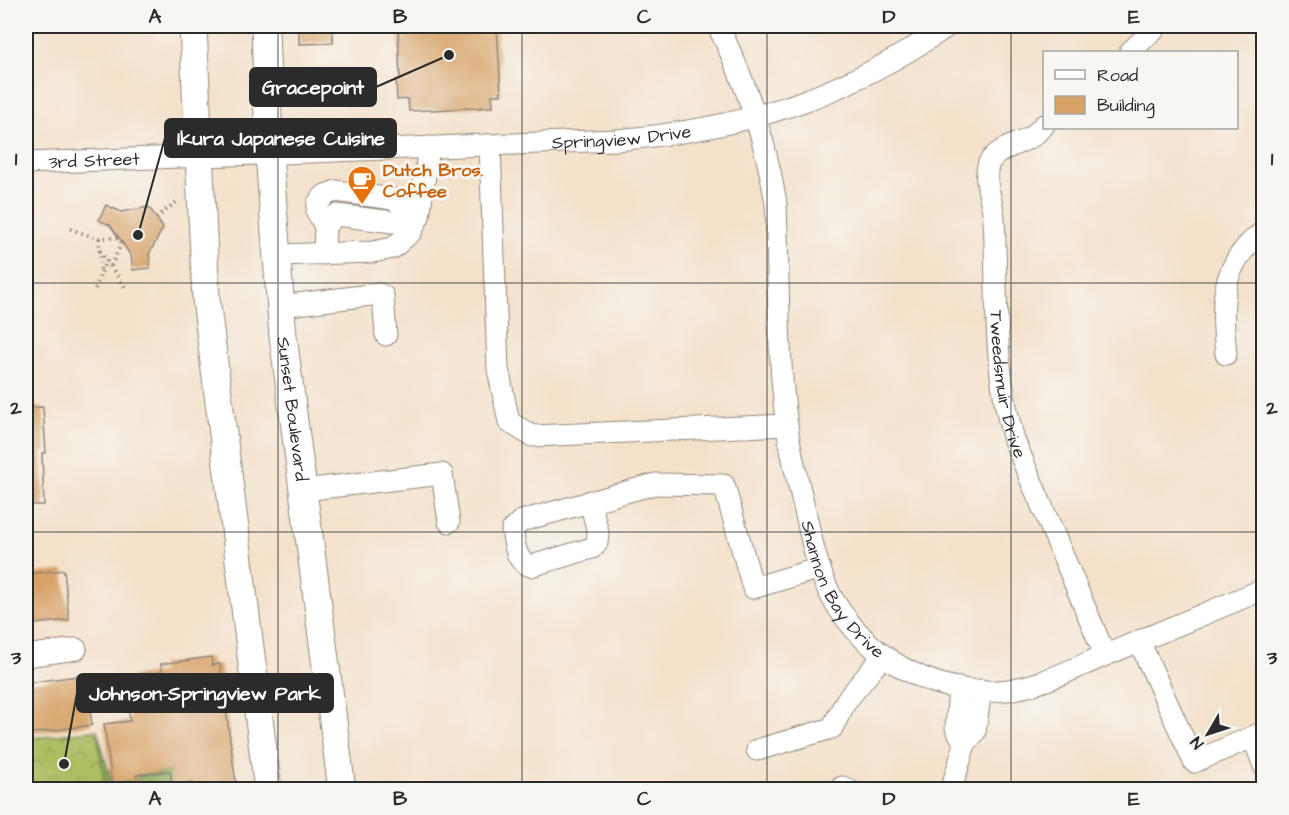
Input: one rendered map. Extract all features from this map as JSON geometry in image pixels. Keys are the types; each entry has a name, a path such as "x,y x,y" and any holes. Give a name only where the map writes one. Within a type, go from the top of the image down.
{"main road":[{"path":"193,26 206,299 268,789"},
{"name":"Sunset Boulevard","path":"265,26 270,154 281,306 342,789"}],"street":[{"name":"Shannon Bay Drive","path":"718,26 738,66 772,174 777,203 787,425 820,568 832,599 850,624 883,656 933,681 959,687 998,691 1026,686 1263,589"},
{"name":"Springview Drive","path":"270,154 671,135 755,118 820,97 853,81 948,26"},
{"path":"1131,51 1157,26"},
{"name":"Tweedsmuir Drive","path":"1043,126 1033,136 1004,149 989,163 987,181 994,214 998,369 1004,405 1014,440 1105,655"},
{"path":"490,145 498,369 509,422 532,436 787,425"},
{"path":"277,255 373,252 393,248 411,232 419,216 429,147"},
{"name":"3rd Street","path":"26,164 270,154"},
{"path":"324,254 325,226 336,215 393,222 419,216"},
{"path":"1226,354 1222,318 1225,288 1232,265 1250,242 1263,231"},
{"path":"281,306 378,294 383,296 386,335"},
{"path":"303,490 442,474 449,522"},
{"path":"590,501 655,484 724,485 753,588 820,568"},
{"path":"1139,641 1194,762 1258,735 1263,766"},
{"path":"26,656 76,650"},
{"path":"757,750 832,728 846,701 883,656"},
{"path":"959,687 956,728 965,744"},
{"path":"953,789 965,744 975,732 981,690"}],"path":[{"path":"156,218 183,197"},
{"path":"70,229 99,238 119,238"},
{"path":"99,238 101,273"},
{"path":"111,266 122,243"},
{"path":"100,251 126,287"},
{"path":"95,289 106,260"}],"green space":[{"path":"97,730 112,783 136,775 170,771 193,783 194,789 26,789 26,739"},
{"path":"97,730 105,789 26,789 26,739"}],"building":[{"path":"299,26 333,26 333,43 299,44"},
{"path":"398,26 497,26 501,95 492,95 493,107 409,111 408,99 397,100 396,80 400,80"},
{"path":"106,205 121,212 149,207 163,228 149,254 150,268 133,270 131,256 122,242 110,225 99,220"},
{"path":"43,407 46,453 42,453 44,505 26,505 26,408"},
{"path":"64,570 69,620 26,625 26,574"},
{"path":"211,657 212,665 220,664 236,784 227,786 228,789 194,789 193,783 172,786 170,771 136,775 137,780 112,783 104,724 130,721 125,687 133,686 132,676 162,672 161,664"},
{"path":"85,675 92,725 26,734 26,683"}],"place":[{"name":"Gracepoint","path":"449,55"},
{"name":"Dutch Bros. Coffee","path":"362,206"},
{"name":"Ikura Japanese Cuisine","path":"138,235"},
{"name":"Johnson-Springview Park","path":"64,764"}]}
